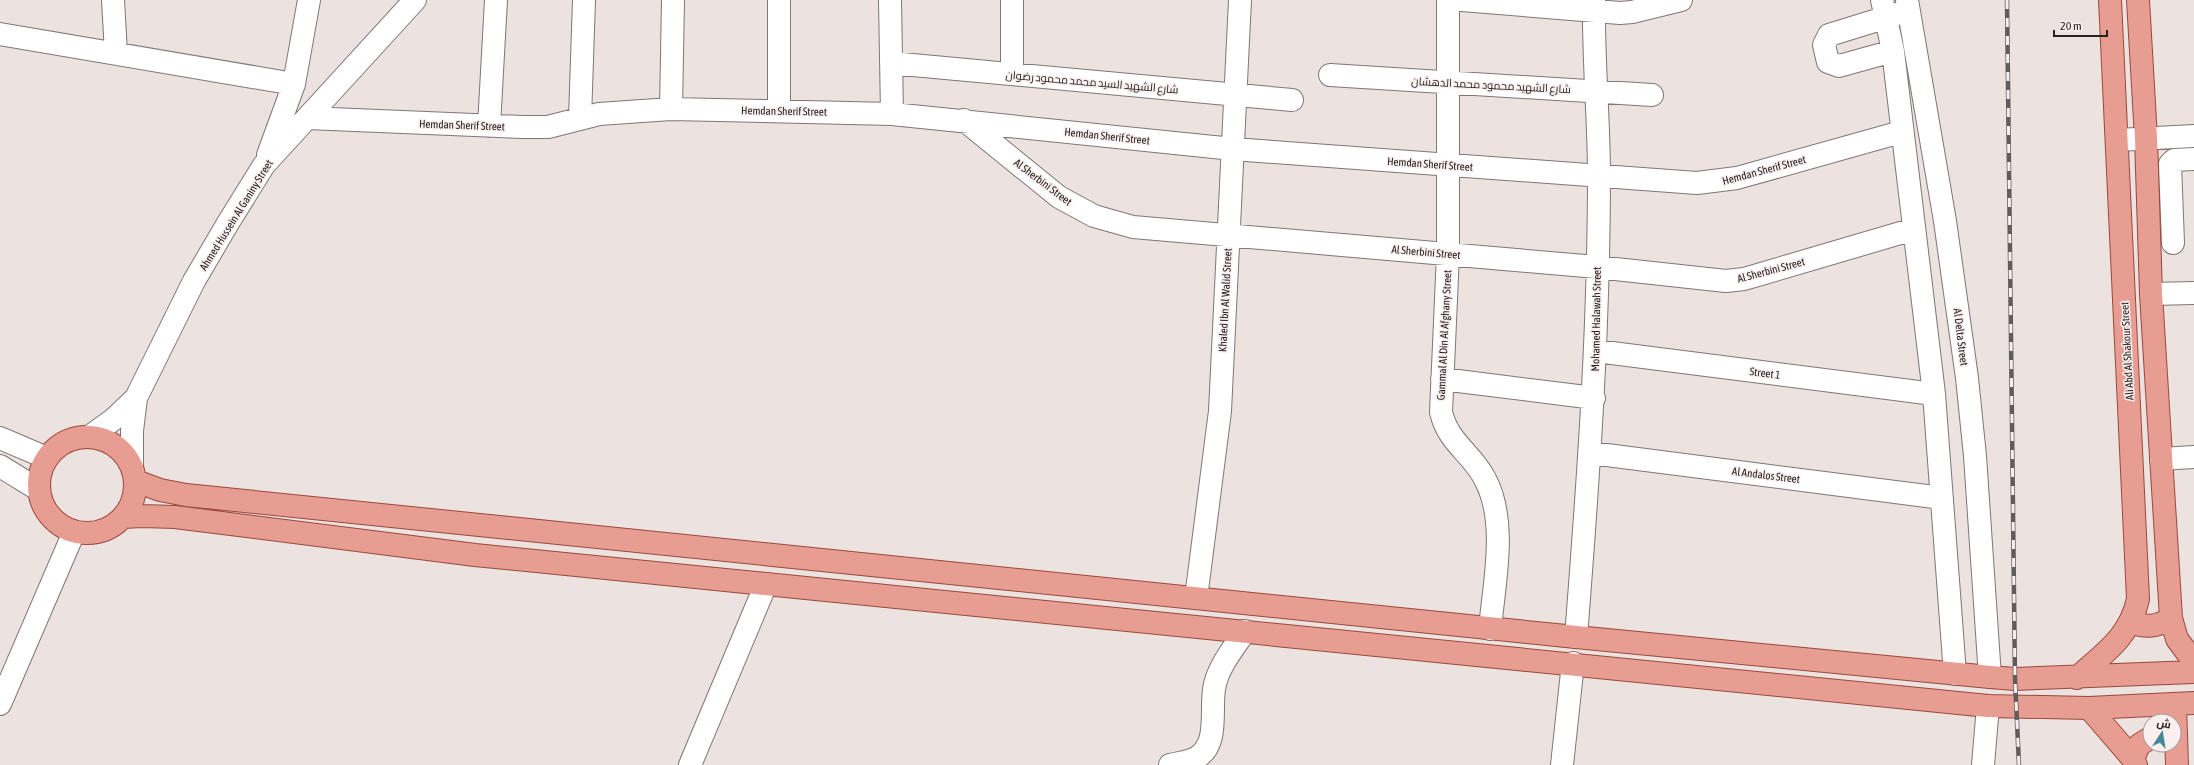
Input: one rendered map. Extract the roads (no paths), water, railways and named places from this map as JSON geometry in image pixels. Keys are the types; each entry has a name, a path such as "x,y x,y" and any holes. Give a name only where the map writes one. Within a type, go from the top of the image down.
{"main road":[{"name":"Ali Abd Al Shakour Street","path":"2077,678 2117,642 2131,622 2138,599 2118,140 2110,0"},
{"path":"2138,0 2146,138 2151,294 2170,618 2177,638 2194,662"},
{"path":"90,437 110,442 126,456 134,473 134,500 124,518 111,527 96,533 74,532 54,520 47,512 39,490 40,474 47,458 53,451 70,440 90,437"},
{"path":"134,473 160,490 186,495 1490,629 1955,674 2015,679 2077,678 2194,672"},
{"path":"124,518 146,516 175,517 475,555 1573,663 1988,706 2089,708 2184,703 2176,765"},
{"path":"1282,635 1283,607"},
{"path":"2131,622 2149,626 2157,625 2170,618"},
{"path":"2089,708 2135,762"},
{"path":"2135,762 2139,745 2142,743"},
{"path":"2172,753 2176,765"}],"street":[{"path":"112,0 116,53"},
{"path":"264,165 294,84 309,0"},
{"name":"Ahmed Hussein Al Ganiny Street","path":"134,473 132,431 136,398 194,281 264,165 416,0"},
{"path":"489,126 496,0"},
{"path":"580,119 584,0"},
{"path":"671,109 673,0"},
{"path":"779,110 780,0"},
{"path":"890,0 892,114"},
{"path":"1012,0 1012,74"},
{"name":"Khaled Ibn Al Walid Street","path":"1196,598 1220,411 1228,237 1234,150 1240,0"},
{"name":"Gammal Al Din Al Afghany Street","path":"1448,0 1448,254 1441,412 1447,430 1452,438 1478,467 1486,479 1496,506 1498,535 1490,629"},
{"path":"1462,0 1594,6 1632,12 1681,0"},
{"path":"1908,5 1884,9 1829,35 1824,42 1824,49 1828,62 1839,66 1914,38"},
{"name":"Al Delta Street","path":"1908,5 1958,307 1975,456 1990,677"},
{"name":"Mohamed Halawah Street","path":"1576,637 1591,453 1596,352 1599,176 1594,6"},
{"path":"1884,9 1893,47 1934,394 1955,674"},
{"path":"0,34 294,84"},
{"name":"شارع الشهيد السيد محمد محمود رضوان","path":"891,63 1292,100"},
{"name":"شارع الشهيد محمود محمد الدهشان","path":"1330,75 1652,95"},
{"name":"Hemdan Sherif Street","path":"307,118 489,126 548,127 599,114 671,109 779,110 892,114 964,120 1234,150 1677,183 1717,182 1737,178 1901,124 1925,110"},
{"name":"Al Sherbini Street","path":"964,120 1059,197 1094,216 1133,227 1228,237 1597,267 1717,280 1735,280 1914,229"},
{"path":"2118,140 2189,136 2189,159 2174,160 2169,168 2173,243"},
{"path":"2151,294 2194,293"},
{"name":"Street 1","path":"1596,352 1934,394"},
{"path":"1442,379 1594,398"},
{"name":"Ahmed Hussein Al Ganiny Street","path":"90,437 114,419 136,398"},
{"path":"0,438 47,458"},
{"name":"Al Andalos Street","path":"1591,453 1942,498"},
{"path":"2161,459 2194,457"},
{"path":"0,466 39,490"},
{"path":"0,704 74,532"},
{"path":"1946,547 1981,544"},
{"path":"690,765 766,584"},
{"path":"1170,765 1197,757 1207,748 1211,735 1215,685 1221,668 1245,631"},
{"path":"1562,765 1573,663"},
{"path":"1983,765 1988,706"}],"railway":[{"path":"2007,0 2015,679 2019,765"}]}
